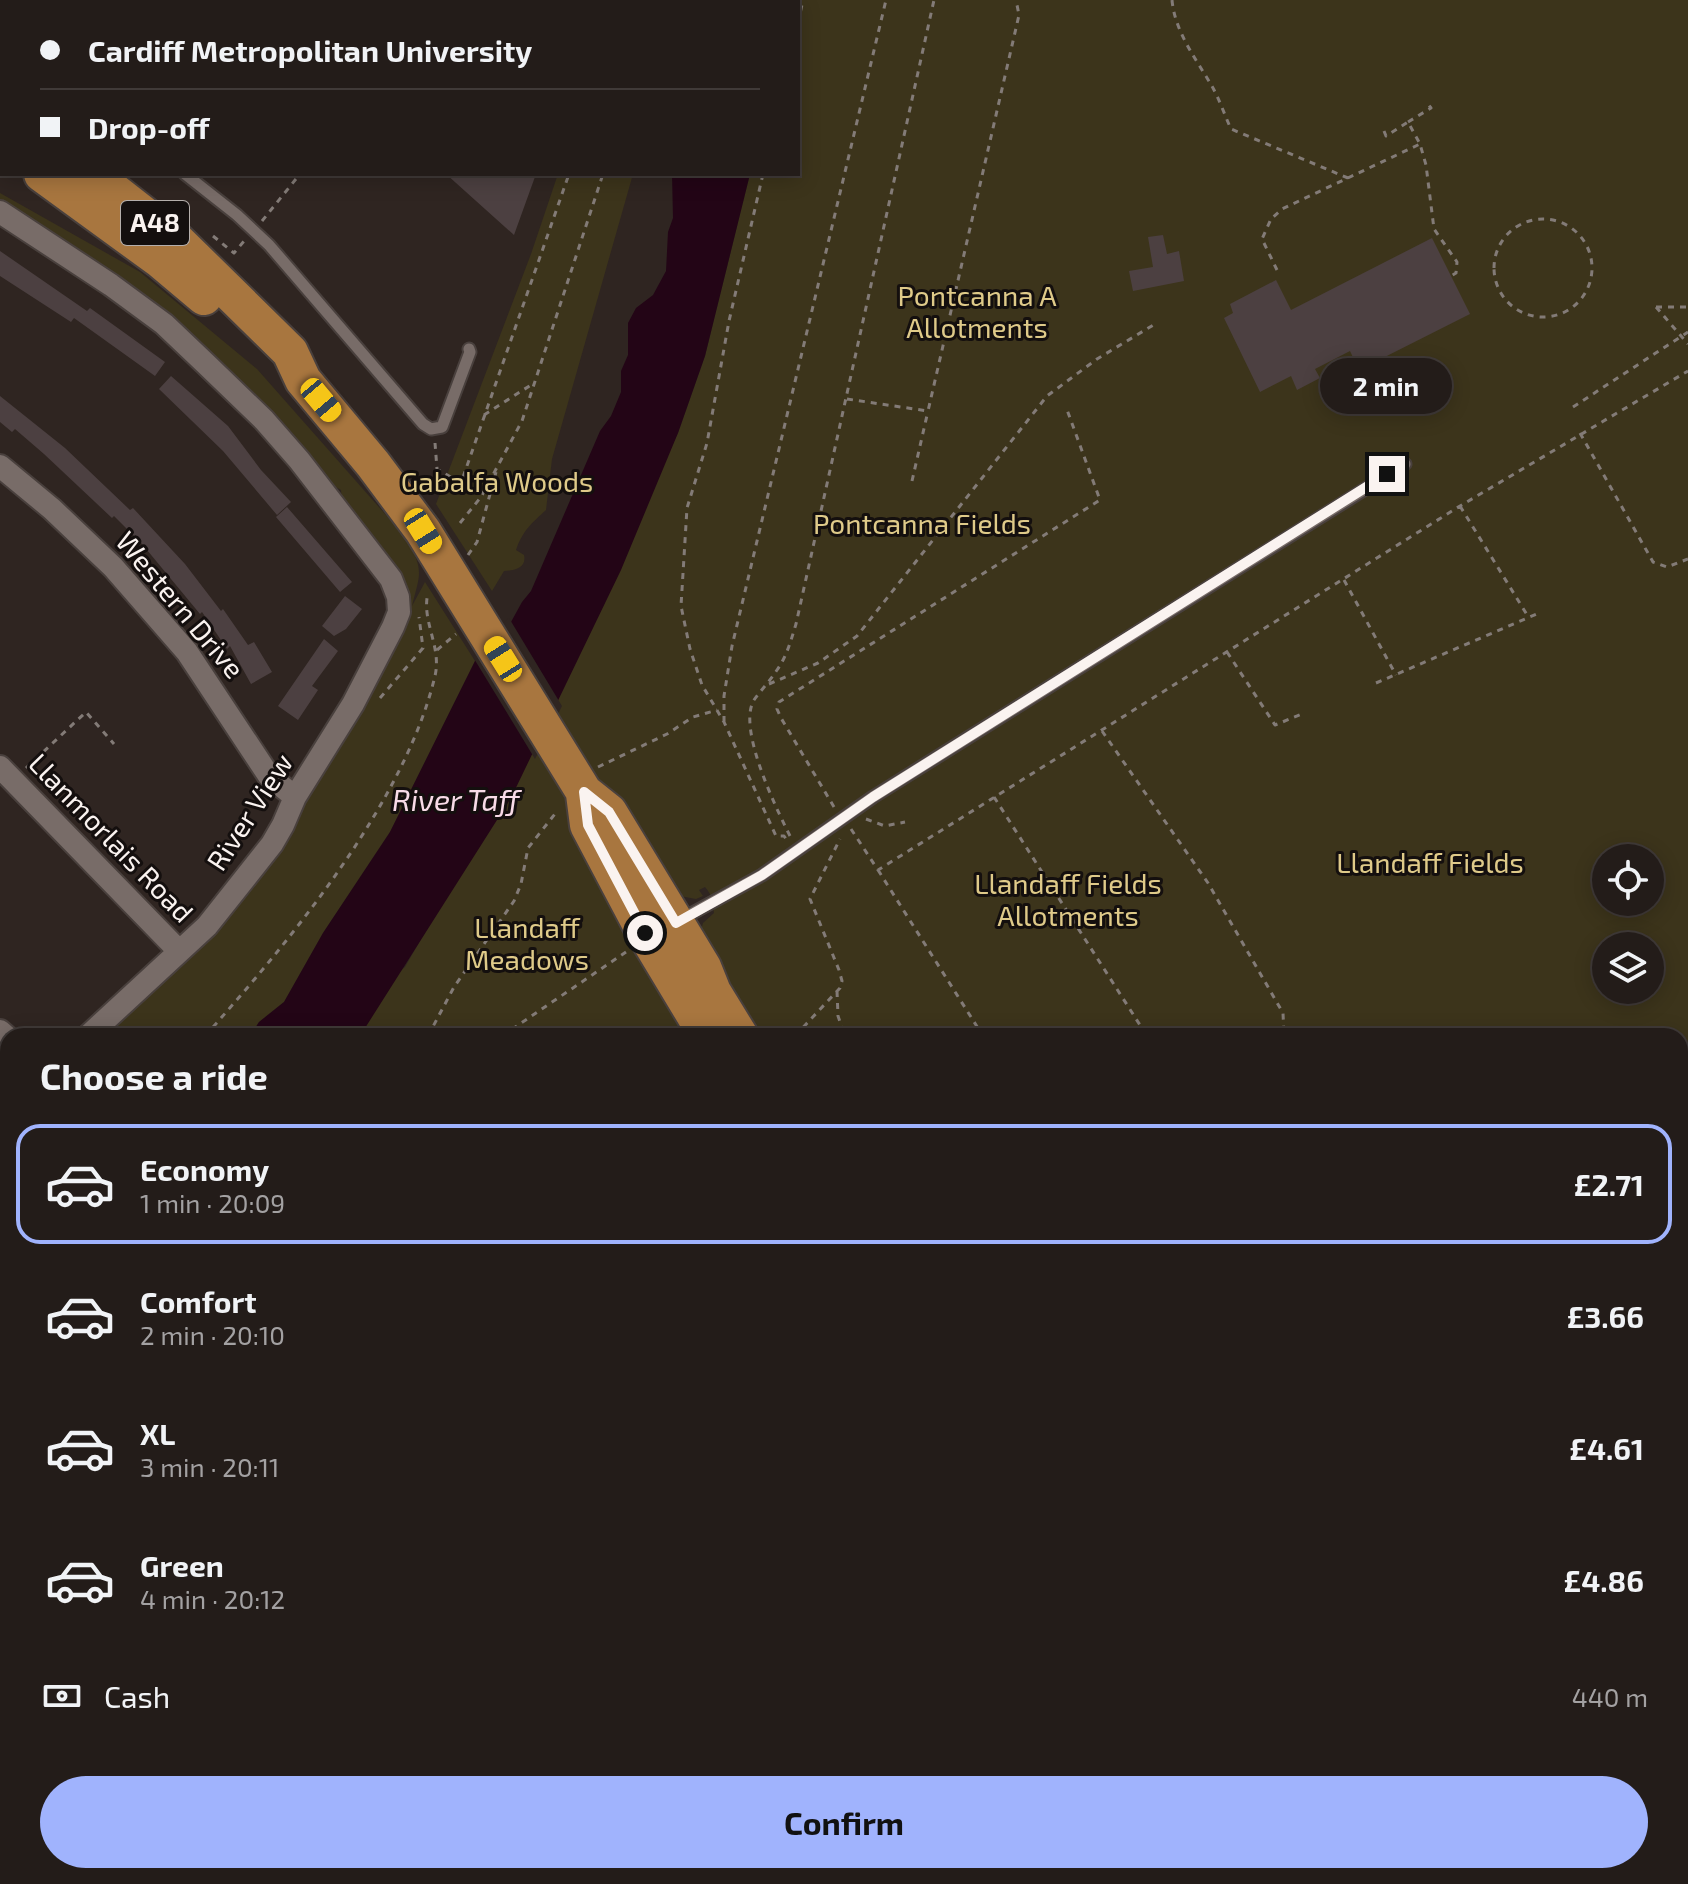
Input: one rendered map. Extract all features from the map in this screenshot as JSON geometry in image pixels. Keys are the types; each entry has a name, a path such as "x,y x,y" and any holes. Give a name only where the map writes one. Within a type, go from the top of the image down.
{"highway":[{"name":"A48","path":"45,176 160,260 276,363 303,380"},
{"name":"A48","path":"95,176 175,239 290,352 303,380 398,496 465,618 553,740 581,788 609,812 703,967 713,992 735,1028"},
{"name":"A48","path":"581,788 588,825 645,933 702,1028"}],"street":[{"name":"River View","path":"0,212 164,324 264,420 391,579 398,597 399,612 393,627 353,704 254,869 207,926 97,1028"},
{"name":"Western Drive","path":"0,466 84,538 131,586 203,674 269,776 295,797"},
{"name":"Llanmorlais Road","path":"10,770 179,951"}],"lane":[{"path":"188,176 269,245 423,424 436,430 442,427 469,349"},
{"path":"676,923 752,881 843,824 1405,464"}],"path":[{"path":"724,722 724,696 732,646 886,0"},
{"path":"796,851 749,733 750,711 789,647 934,0"},
{"path":"912,481 1019,15 1016,0"},
{"path":"1172,0 1174,14 1186,41 1215,91 1231,129 1348,178"},
{"path":"1384,131 1386,136 1431,108 1428,104"},
{"path":"1408,122 1420,144 1426,165 1434,229 1457,262 1456,273 1451,276"},
{"path":"1277,270 1262,239 1271,219 1282,209 1420,144"},
{"path":"261,222 298,176"},
{"path":"436,430 437,469 461,483 568,176"},
{"path":"460,523 481,497 522,421 602,176"},
{"path":"763,176 729,321 707,443 687,508 681,606 702,685 724,722 776,836 784,836 796,851"},
{"path":"1546,218 1575,230 1591,256 1592,273 1587,290 1577,303 1563,313 1546,316 1529,315 1515,308 1504,297 1494,267 1497,252 1505,238 1516,227 1530,220 1546,218"},
{"path":"1688,307 1656,307 1688,344"},
{"path":"766,686 818,663 857,636 1047,396 1097,359 1155,324"},
{"path":"1573,407 1688,332"},
{"path":"878,870 1460,506 1688,371"},
{"path":"484,415 534,383"},
{"path":"847,399 928,411"},
{"path":"978,1028 878,870 843,824 777,709 779,702 1100,500 1066,407"},
{"path":"1580,433 1653,562 1667,567 1688,559"},
{"path":"465,558 477,542 497,465"},
{"path":"1460,506 1529,618"},
{"path":"1343,579 1396,675"},
{"path":"212,1028 271,961 346,858 372,817 417,732 435,676 437,650 427,611 429,588 419,612 423,648 377,702"},
{"path":"1376,683 1539,613"},
{"path":"437,650 465,618"},
{"path":"1227,652 1275,725 1302,714"},
{"path":"432,1028 454,987 514,901 521,884 528,848 581,788 693,717 717,710"},
{"path":"10,770 86,712 114,744"},
{"path":"1102,731 1208,883 1283,1013 1284,1028"},
{"path":"994,797 1142,1028"},
{"path":"860,818 885,826 905,822"},
{"path":"802,1028 837,991 842,981 810,899 843,824"},
{"path":"514,1028 636,946"},
{"path":"837,991 838,1016 842,1028"}],"green space":[{"path":"800,0 1688,0 1688,1028 744,1028 701,930 703,923 714,913 710,893 705,887 699,890 703,896 696,899 680,896 591,777 588,761 582,753 576,755 560,733 560,718 555,714 549,695 678,433 705,356 750,176 800,176"},
{"name":"Gabalfa Woods","path":"557,176 632,176 552,459 546,510 528,527 516,550 524,555 522,566 504,571 492,591 436,504"},
{"path":"0,193 140,272 257,369 408,540 419,573 412,606 425,582 475,661 390,832 323,933 284,1002 255,1028 112,1028 282,848 299,820 302,805 387,628 391,596 342,500 341,490 331,484 254,404 0,209"},
{"name":"Llandaff Meadows","path":"533,743 561,777 594,874 628,941 669,1008 690,1028 335,1028 405,967"}],"water":[{"name":"River Taff","path":"672,176 750,176 705,356 678,433 621,570 511,798 365,1028 255,1028 284,1002 323,933 390,832 475,661 511,622 531,591 600,431 611,416 621,392 621,371 628,355 628,323 636,308 653,295 666,271 668,232 673,218"}],"pier":[{"path":"509,618 562,706 535,759 473,657"}],"building":[{"path":"448,176 535,176 514,235"},
{"path":"1163,235 1167,254 1179,251 1184,281 1133,291 1129,271 1153,267 1148,237"},
{"path":"1432,238 1470,314 1359,370 1350,351 1315,369 1320,378 1297,390 1291,376 1260,392 1224,318 1233,313 1230,304 1276,280 1291,310"},
{"path":"0,251 87,311 90,308 165,362 155,376 74,318 71,322 0,276"},
{"path":"171,376 228,426 261,470 291,502 277,515 223,451 159,389"},
{"path":"0,396 65,448 130,510 133,508 185,564 221,611 223,609 248,645 254,642 272,672 251,684 230,646 227,649 202,612 200,614 142,544 15,429 12,432 0,422"},
{"path":"287,507 352,582 340,592 276,517"},
{"path":"345,596 362,609 346,629 334,636 322,626"},
{"path":"324,639 338,651 312,686 318,690 298,720 278,706"}],"route":[{"path":"645,933 588,825 584,792 609,812 676,923 762,875 873,797 1387,474"}],"park label":[{"name":"Pontcanna A Allotments","path":"977,312"},
{"name":"Pontcanna Fields","path":"922,524"},
{"name":"Llandaff Fields","path":"1430,863"},
{"name":"Llandaff Fields Allotments","path":"1068,900"}]}
